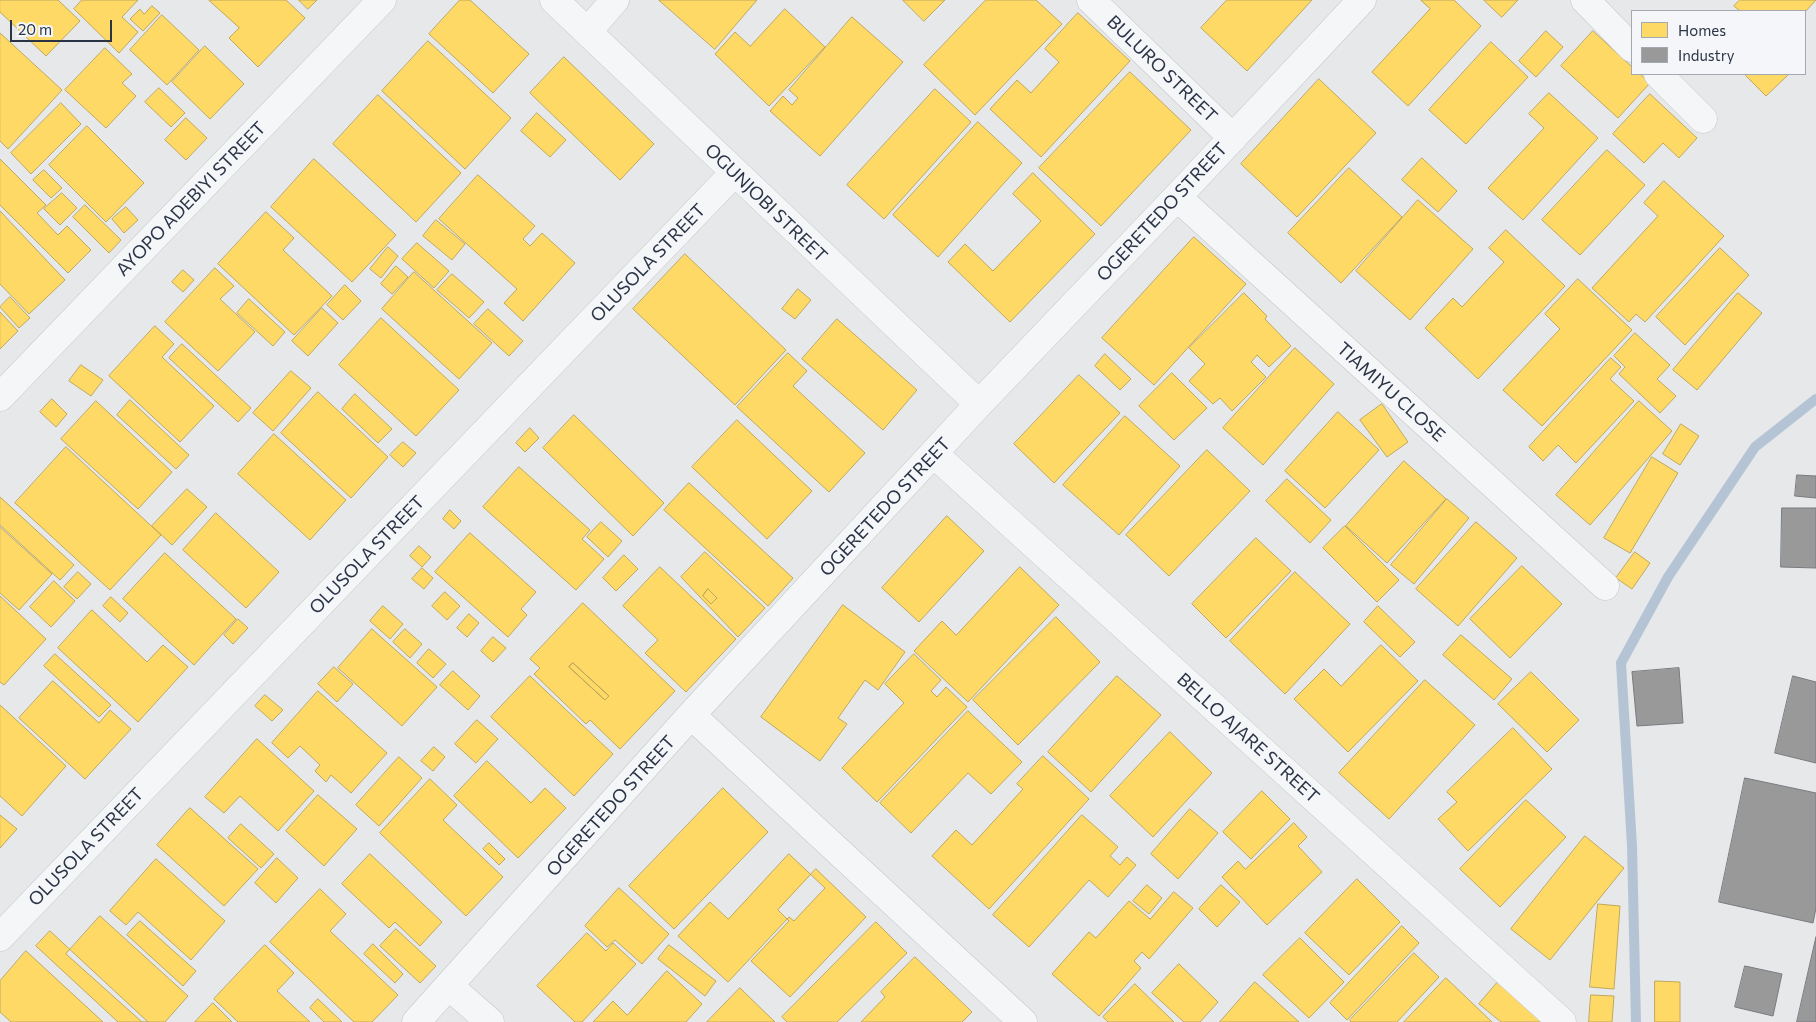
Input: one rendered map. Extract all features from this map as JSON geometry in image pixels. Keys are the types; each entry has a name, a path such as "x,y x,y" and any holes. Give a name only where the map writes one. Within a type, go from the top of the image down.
{"street":[{"name":"AYOPO ADEBIYI STREET","path":"0,397 382,0"},
{"name":"OGUNJOBI STREET","path":"554,0 979,404"},
{"path":"588,31 616,0"},
{"name":"BULURO STREET","path":"1091,0 1233,138"},
{"name":"OGERETEDO STREET","path":"416,1022 692,716 979,404 1362,0"},
{"path":"1585,0 1631,47"},
{"path":"1659,75 1703,119"},
{"name":"OLUSOLA STREET","path":"0,937 734,173"},
{"name":"TIAMIYU CLOSE","path":"1177,197 1605,586"},
{"name":"BELLO AJARE STREET","path":"934,454 1562,1022"},
{"path":"692,716 1023,1022"},
{"path":"449,986 490,1022"}],"building: Homes":[{"path":"0,0 58,0 80,21 46,56 0,12"},
{"path":"82,0 138,0 122,17 138,32 119,53 74,9"},
{"path":"209,0 286,0 305,18 258,67 229,38 239,28"},
{"path":"299,0 317,0 308,9"},
{"path":"460,0 470,0 529,54 493,93 429,34"},
{"path":"659,0 757,0 715,49"},
{"path":"903,0 945,0 924,21"},
{"path":"986,0 1036,0 1062,24 975,115 924,65"},
{"path":"1227,0 1312,0 1247,71 1201,28"},
{"path":"1421,0 1454,0 1481,26 1408,106 1372,72 1430,9"},
{"path":"1484,0 1518,0 1502,17"},
{"path":"1740,0 1816,0 1806,11 1739,10 1734,6"},
{"path":"152,6 160,13 143,31 130,19 140,9 144,14"},
{"path":"785,9 825,47 769,106 715,54 735,32 750,46"},
{"path":"1078,13 1130,61 1041,157 990,109 1017,80 1031,93 1059,62 1045,49"},
{"path":"162,15 199,50 167,85 130,50"},
{"path":"852,17 903,62 820,156 770,111 783,96 792,105 798,98 789,90"},
{"path":"1546,31 1563,47 1536,77 1519,61"},
{"path":"1593,31 1631,66 1631,75 1641,75 1650,83 1618,118 1561,66"},
{"path":"0,33 62,90 8,149 0,141"},
{"path":"428,41 511,118 465,169 382,91"},
{"path":"1491,42 1528,77 1466,144 1429,110"},
{"path":"205,46 244,84 210,119 172,82"},
{"path":"105,48 132,74 122,83 136,96 106,128 65,90"},
{"path":"564,57 654,144 620,180 530,93"},
{"path":"1130,72 1191,130 1101,226 1039,168"},
{"path":"1746,75 1788,75 1766,96"},
{"path":"1319,79 1376,133 1297,217 1241,164"},
{"path":"159,88 185,113 171,127 145,102"},
{"path":"935,89 971,122 884,219 847,185"},
{"path":"1549,93 1598,138 1523,220 1488,188 1544,128 1529,114"},
{"path":"1650,94 1697,138 1679,158 1663,143 1644,163 1613,134"},
{"path":"378,95 461,173 416,222 333,144"},
{"path":"61,103 81,124 31,174 11,153"},
{"path":"537,113 566,140 550,157 521,131"},
{"path":"186,118 207,138 186,160 165,140"},
{"path":"978,122 1022,163 938,257 893,215"},
{"path":"87,126 144,183 106,222 49,165"},
{"path":"1607,150 1645,185 1580,255 1542,220"},
{"path":"1422,158 1457,191 1438,212 1402,180"},
{"path":"0,159 46,205 37,213 58,235 67,226 91,250 68,273 0,205"},
{"path":"314,159 396,235 352,282 271,207"},
{"path":"1349,168 1402,217 1341,283 1288,233"},
{"path":"44,170 62,188 51,198 33,180"},
{"path":"1033,173 1095,234 1010,322 948,262 965,244 993,271 1041,221 1013,194"},
{"path":"478,175 535,226 523,239 530,246 542,233 575,263 523,321 504,303 517,289 439,219"},
{"path":"1664,181 1724,236 1645,322 1636,314 1629,322 1592,288 1658,216 1644,203"},
{"path":"62,193 77,208 60,225 44,209"},
{"path":"1418,200 1473,249 1410,320 1356,271"},
{"path":"85,205 121,240 109,253 73,217"},
{"path":"126,207 138,220 124,233 112,219"},
{"path":"0,211 65,280 29,314 0,284"},
{"path":"266,212 294,238 283,250 332,296 294,335 218,264"},
{"path":"436,220 465,244 452,260 423,236"},
{"path":"1506,230 1565,286 1478,379 1425,328 1453,298 1462,307 1504,262 1489,248"},
{"path":"1194,237 1246,284 1154,385 1102,338"},
{"path":"417,243 449,271 434,288 402,259"},
{"path":"388,247 398,256 381,278 370,269"},
{"path":"1720,248 1749,275 1685,345 1656,317"},
{"path":"685,254 786,350 735,405 633,309"},
{"path":"396,266 408,277 392,294 381,284"},
{"path":"215,268 234,286 220,299 255,332 218,371 165,322"},
{"path":"183,270 194,280 183,292 172,282"},
{"path":"414,272 492,343 459,379 382,309"},
{"path":"452,274 484,302 469,318 437,290"},
{"path":"1578,279 1632,330 1542,426 1503,390 1560,329 1545,314"},
{"path":"345,285 361,301 343,320 327,305"},
{"path":"798,289 811,300 795,319 782,309"},
{"path":"1244,293 1267,316 1265,319 1291,346 1269,367 1257,355 1251,362 1266,377 1232,411 1220,398 1213,404 1189,381 1205,364 1189,348"},
{"path":"1738,293 1762,313 1697,390 1673,370"},
{"path":"10,297 30,318 19,328 0,307"},
{"path":"249,299 285,332 273,346 237,313"},
{"path":"322,308 338,323 308,356 292,341"},
{"path":"488,309 523,341 509,356 474,324"},
{"path":"0,312 18,331 0,349"},
{"path":"381,318 459,390 416,436 339,365"},
{"path":"837,319 917,390 883,430 802,359"},
{"path":"155,326 174,344 162,357 214,406 180,442 109,376"},
{"path":"1635,333 1670,365 1657,379 1676,396 1660,413 1619,374 1625,367 1614,356"},
{"path":"182,344 251,408 238,422 169,358"},
{"path":"1295,348 1334,384 1263,465 1223,428"},
{"path":"788,353 807,371 793,386 865,453 829,492 737,407"},
{"path":"1105,354 1131,379 1120,390 1095,366"},
{"path":"1611,358 1621,367 1610,379 1634,401 1576,463 1558,445 1543,461 1529,447"},
{"path":"81,365 103,380 91,396 69,381"},
{"path":"291,371 311,388 273,431 253,413"},
{"path":"1172,373 1207,408 1174,440 1139,406"},
{"path":"1079,375 1120,413 1054,483 1014,444"},
{"path":"318,392 388,457 351,498 281,433"},
{"path":"355,394 392,429 378,443 342,409"},
{"path":"52,399 67,414 56,427 40,412"},
{"path":"130,400 189,455 176,469 117,415"},
{"path":"96,401 172,472 138,509 61,439"},
{"path":"1639,401 1672,431 1590,525 1556,495"},
{"path":"1382,404 1408,442 1387,457 1360,420"},
{"path":"1338,412 1379,450 1325,508 1285,471"},
{"path":"574,415 664,503 633,536 543,448"},
{"path":"1125,416 1180,466 1119,535 1063,485"},
{"path":"737,420 812,491 767,539 692,467"},
{"path":"1681,424 1699,436 1680,465 1663,454"},
{"path":"530,428 539,438 525,452 516,443"},
{"path":"274,434 346,500 310,540 238,474"},
{"path":"403,442 416,453 403,467 390,455"},
{"path":"66,447 161,535 110,590 15,503"},
{"path":"1207,450 1250,491 1169,576 1126,535"},
{"path":"1652,457 1678,473 1630,553 1604,538"},
{"path":"1404,461 1446,499 1387,563 1346,526"},
{"path":"519,467 590,530 582,539 604,559 576,590 483,507"},
{"path":"1287,479 1331,520 1310,543 1266,501"},
{"path":"689,483 793,578 768,606 664,510"},
{"path":"187,489 207,507 172,545 152,526"},
{"path":"0,497 74,565 60,580 0,525"},
{"path":"1447,499 1469,518 1414,584 1391,565"},
{"path":"450,510 461,521 454,529 443,519"},
{"path":"216,513 279,572 246,608 183,550"},
{"path":"947,516 984,551 919,622 882,588"},
{"path":"601,522 622,541 608,557 587,537"},
{"path":"1476,522 1517,558 1458,626 1416,589"},
{"path":"1345,526 1399,580 1377,602 1323,548"},
{"path":"0,527 52,574 19,610 0,593"},
{"path":"470,533 536,592 521,609 527,615 508,637 435,572"},
{"path":"1256,538 1291,571 1226,638 1192,604"},
{"path":"419,546 431,557 422,567 410,556"},
{"path":"705,552 765,608 738,637 681,577","holes":["708,589 717,598 711,604 703,596"]},
{"path":"1635,552 1650,563 1632,589 1616,578"},
{"path":"165,553 236,619 194,665 123,599"},
{"path":"624,555 638,569 616,591 603,578"},
{"path":"1522,566 1562,604 1510,658 1470,619"},
{"path":"660,567 736,639 686,692 645,653 658,640 623,606"},
{"path":"1020,567 1059,605 968,702 914,651 942,621 956,635"},
{"path":"422,568 433,578 424,589 412,579"},
{"path":"78,572 91,584 77,599 64,587"},
{"path":"1295,572 1350,624 1285,694 1230,641"},
{"path":"54,581 75,601 51,627 30,607"},
{"path":"708,589 717,598 711,604 703,596"},
{"path":"445,592 460,606 447,620 432,606"},
{"path":"0,596 46,639 4,685 0,682"},
{"path":"111,597 128,613 120,622 103,606"},
{"path":"583,603 675,691 620,749 590,720 586,724 534,674 540,668 530,659","holes":["573,663 609,696 605,700 569,667"]},
{"path":"843,605 905,652 878,690 865,680 838,718 847,724 820,761 761,717"},
{"path":"383,606 403,624 390,639 370,621"},
{"path":"1378,606 1415,642 1400,657 1364,622"},
{"path":"92,610 147,662 163,645 188,667 138,722 58,648"},
{"path":"469,614 479,623 467,637 457,628"},
{"path":"1056,617 1100,662 1018,745 973,700"},
{"path":"238,619 248,628 233,644 224,635"},
{"path":"372,629 437,687 402,726 338,668"},
{"path":"405,629 422,644 410,658 393,642"},
{"path":"1461,635 1512,679 1494,700 1443,655"},
{"path":"493,637 506,648 493,662 481,651"},
{"path":"1381,645 1418,681 1348,752 1294,699 1324,669 1341,686"},
{"path":"429,649 446,664 433,678 417,663"},
{"path":"55,654 111,705 99,717 44,666"},
{"path":"914,654 941,680 931,691 937,697 946,687 967,707 877,802 842,768 904,703 885,684"},
{"path":"573,663 609,696 605,700 569,667"},
{"path":"334,667 353,684 337,702 318,684"},
{"path":"453,671 480,696 468,710 440,685"},
{"path":"1531,672 1579,720 1547,752 1498,704"},
{"path":"530,676 613,754 574,796 491,717"},
{"path":"1117,676 1161,715 1091,792 1048,752"},
{"path":"1425,680 1475,725 1389,819 1339,773"},
{"path":"53,681 99,723 110,710 131,729 85,779 19,718"},
{"path":"318,691 387,753 351,793 331,775 326,782 315,771 320,765 300,746 288,758 272,743"},
{"path":"265,695 283,710 272,721 255,706"},
{"path":"0,705 66,766 22,816 0,796"},
{"path":"968,711 1022,762 991,794 968,773 911,833 880,803"},
{"path":"477,720 498,739 476,763 455,744"},
{"path":"1513,728 1552,769 1468,851 1438,819 1457,802 1447,792"},
{"path":"1170,732 1212,773 1153,837 1110,796"},
{"path":"257,739 314,791 278,831 240,796 224,813 205,797"},
{"path":"434,747 445,757 433,771 421,761"},
{"path":"1043,756 1089,799 989,909 932,856 956,830 972,845 1023,789 1017,784"},
{"path":"399,757 422,778 379,826 356,805"},
{"path":"487,761 531,803 545,788 566,808 518,858 454,796"},
{"path":"430,779 457,805 443,820 503,877 466,916 380,833"},
{"path":"723,788 768,832 674,929 629,886"},
{"path":"1262,791 1290,819 1251,859 1223,832"},
{"path":"318,795 357,829 324,866 286,831"},
{"path":"1526,800 1566,837 1500,907 1460,869"},
{"path":"190,808 258,869 224,906 157,845"},
{"path":"1190,809 1218,833 1178,879 1151,854"},
{"path":"0,815 17,829 0,848"},
{"path":"1082,815 1118,847 1110,856 1120,865 1127,857 1136,865 1108,897 1089,880 1029,947 993,915"},
{"path":"1294,823 1307,837 1298,846 1322,872 1267,925 1222,877 1238,861 1245,869"},
{"path":"241,824 274,854 261,868 228,838"},
{"path":"1585,836 1624,868 1550,960 1511,929"},
{"path":"489,843 505,859 499,865 483,849"},
{"path":"370,854 442,922 420,946 395,922 389,928 342,884"},
{"path":"789,854 825,888 794,921 789,917 728,982 678,936 710,902 728,919"},
{"path":"277,858 298,878 276,903 255,883"},
{"path":"156,859 225,921 191,960 138,912 126,925 110,911"},
{"path":"816,869 866,917 790,997 751,961 789,921 778,910"},
{"path":"1357,879 1400,922 1349,975 1305,933"},
{"path":"1147,885 1162,898 1149,914 1133,901"},
{"path":"1221,885 1240,902 1217,927 1199,909"},
{"path":"619,888 669,934 642,964 615,940 607,947 585,926"},
{"path":"320,889 346,914 330,931 398,995 372,1022 354,1022 270,942"},
{"path":"1174,892 1193,908 1149,959 1142,952 1134,961 1141,968 1099,1016 1052,974 1089,932 1096,938 1129,901 1150,919"},
{"path":"1598,904 1620,906 1614,989 1590,987"},
{"path":"100,916 188,996 165,1022 142,1022 66,954"},
{"path":"140,921 196,971 183,986 127,935"},
{"path":"876,922 907,953 837,1022 787,1022 782,1017"},
{"path":"1402,926 1419,943 1347,1020 1330,1003"},
{"path":"396,929 436,966 420,983 380,946"},
{"path":"50,931 148,1022 118,1022 36,946"},
{"path":"587,933 606,951 613,943 636,964 582,1022 575,1022 537,986"},
{"path":"1300,938 1344,982 1309,1018 1263,975"},
{"path":"373,944 403,974 395,983 364,954"},
{"path":"265,945 294,973 277,991 310,1022 238,1022 214,999"},
{"path":"669,945 716,981 705,996 658,959"},
{"path":"26,951 103,1022 11,1022 0,1012 0,981"},
{"path":"1414,953 1439,977 1397,1022 1351,1022 1350,1020"},
{"path":"915,957 972,1012 962,1022 861,1022 885,997 881,992"},
{"path":"1179,964 1218,1002 1200,1022 1184,1022 1152,993"},
{"path":"667,971 702,1004 686,1022 593,1022 613,1001 627,1015"},
{"path":"1503,976 1557,1022 1501,1022 1479,1004"},
{"path":"1446,978 1492,1022 1404,1022"},
{"path":"1655,981 1680,982 1680,1022 1655,1022"},
{"path":"1255,982 1299,1022 1220,1022"},
{"path":"1135,984 1174,1022 1108,1022 1103,1017"},
{"path":"740,988 775,1022 707,1022"},
{"path":"1591,995 1614,996 1612,1022 1589,1022"},
{"path":"318,999 342,1022 324,1022 310,1008"},
{"path":"213,1003 232,1022 195,1022"}],"building: Industry":[{"path":"1797,475 1816,476 1816,498 1795,496"},
{"path":"1782,508 1816,508 1816,568 1781,567"},
{"path":"1679,668 1683,723 1637,726 1632,672"},
{"path":"1793,676 1816,682 1816,763 1775,753"},
{"path":"1745,778 1816,793 1816,908 1813,923 1719,902"},
{"path":"1816,937 1816,1022 1797,1022"},
{"path":"1745,966 1782,974 1773,1016 1735,1007"}],"waterway":[{"path":"1636,1022 1632,846 1621,663 1668,577 1755,447 1816,399"}]}
